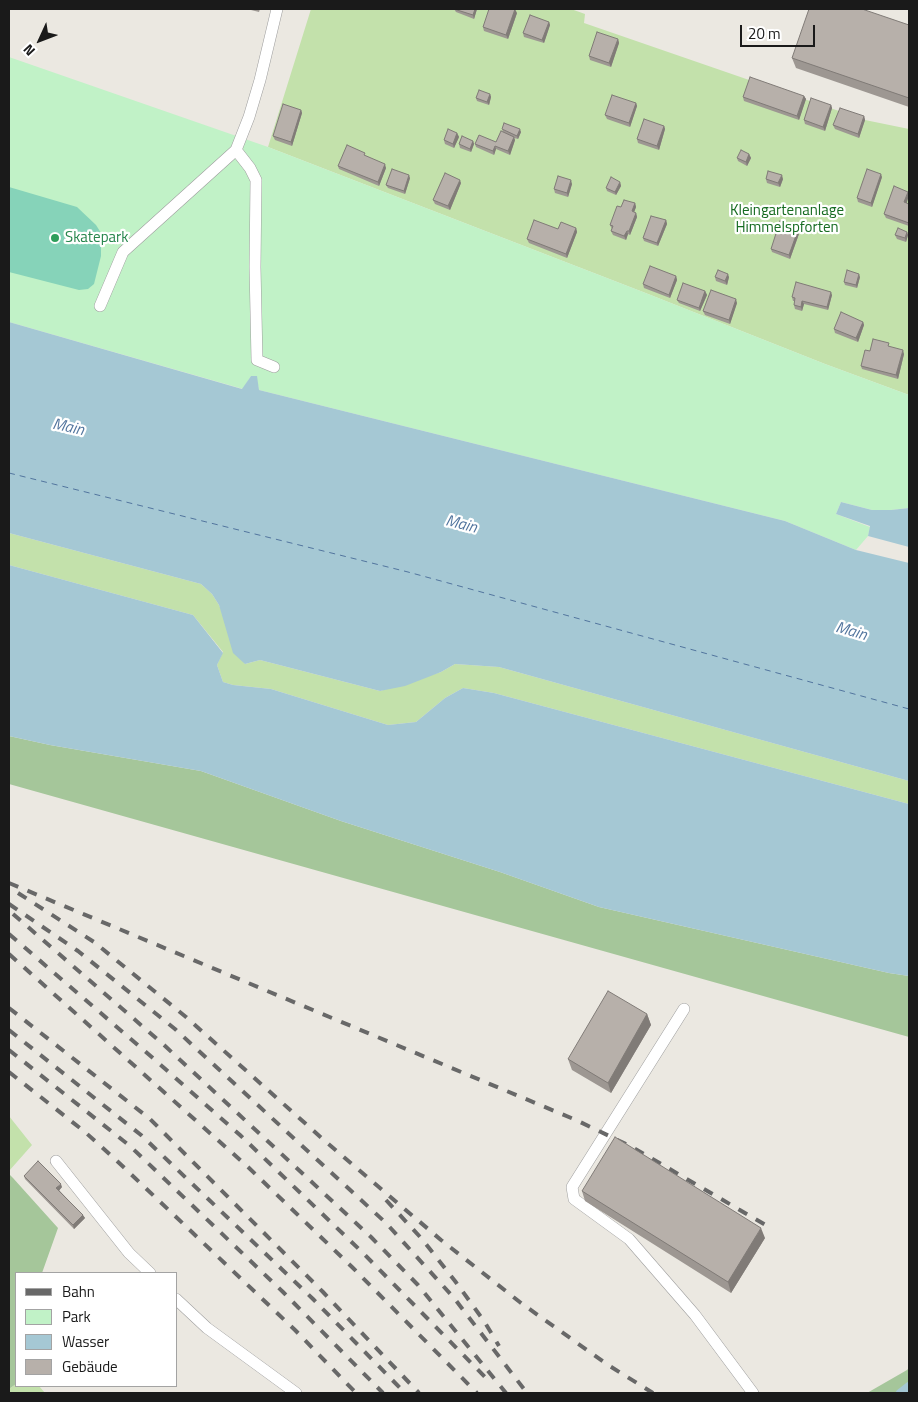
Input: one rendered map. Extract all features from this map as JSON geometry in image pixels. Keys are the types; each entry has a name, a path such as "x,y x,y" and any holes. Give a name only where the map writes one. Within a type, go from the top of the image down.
{"lane":[{"path":"100,306 123,252 236,150 254,98 278,9"},
{"path":"236,150 250,168 256,180 257,360 274,367"},
{"path":"684,1009 572,1187 574,1198 629,1239 695,1315 753,1393"},
{"path":"56,1162 129,1253 149,1272"},
{"path":"178,1301 207,1328 296,1393"}],"green space":[{"name":"Kleingartenanlage Himmelspforten","path":"311,9 571,9 585,14 584,23 865,120 909,129 909,395 268,147"},
{"path":"9,57 268,147 909,395 909,508 872,510 841,502 836,514 870,527 868,536 856,550 785,521 259,390 256,376 251,376 243,389 9,322"},
{"name":"Skatepark","path":"9,187 77,207 96,225 101,233 101,256 94,284 88,289 79,290 9,272"},
{"path":"9,533 201,584 212,594 219,605 245,664 260,660 380,691 441,672 455,664 499,667 909,781 909,804 494,693 463,688 445,698 416,722 388,725 271,689 233,685 223,682 217,665 223,652 193,615 9,565"},
{"path":"9,736 50,745 201,771 341,821 500,872 599,907 909,976 909,1037 9,784"},
{"path":"9,1116 32,1145 9,1171"},
{"path":"9,1174 58,1228 42,1272 15,1272 15,1385 9,1389"},
{"path":"909,1368 909,1393 867,1393 907,1370"},
{"path":"15,1385 15,1387 40,1387 45,1393 9,1393 9,1389"}],"water":[{"name":"Main","path":"9,322 242,389 251,376 257,376 259,390 785,521 856,550 909,563 909,781 499,667 455,664 441,672 405,686 380,691 260,660 245,664 233,653 219,605 212,594 201,584 9,533"},
{"path":"841,502 872,510 909,508 909,547 868,536 870,526 836,514"},
{"path":"9,565 193,615 223,653 217,665 223,682 233,685 271,689 388,725 416,722 445,698 463,688 494,693 909,804 909,976 599,907 500,872 341,821 201,771 50,745 9,736"}],"building":[{"path":"454,9 475,9 473,15"},
{"path":"489,9 515,9 506,35 483,27"},
{"path":"809,9 862,9 909,25 909,98 792,58"},
{"path":"530,15 549,22 542,40 523,33"},
{"path":"597,32 618,39 609,63 589,56"},
{"path":"750,77 804,96 797,116 743,97"},
{"path":"479,90 490,94 487,102 476,98"},
{"path":"612,95 636,103 629,123 605,115"},
{"path":"811,98 831,105 823,127 804,120"},
{"path":"283,104 301,110 291,142 273,136"},
{"path":"840,108 864,116 858,134 833,125"},
{"path":"644,119 664,126 657,146 637,139"},
{"path":"504,123 520,129 517,136 502,129"},
{"path":"448,129 457,133 453,144 444,140"},
{"path":"501,131 514,137 508,151 495,146 493,151 475,144 479,135 496,142"},
{"path":"462,136 473,141 470,149 459,144"},
{"path":"347,145 385,164 378,182 338,166"},
{"path":"741,150 749,154 746,162 737,158"},
{"path":"392,169 409,175 404,191 386,185"},
{"path":"867,169 881,174 871,203 857,198"},
{"path":"768,171 782,175 778,183 766,179"},
{"path":"445,173 460,180 448,206 433,200"},
{"path":"558,176 571,180 567,193 554,189"},
{"path":"611,177 620,182 615,192 606,188"},
{"path":"894,186 908,192 904,202 909,204 909,223 884,214"},
{"path":"624,200 635,203 632,211 636,213 629,231 624,236 611,231 613,226 610,225 617,206 621,207"},
{"path":"651,216 666,220 657,243 643,238"},
{"path":"534,220 558,229 561,222 576,228 566,254 527,239"},
{"path":"780,221 799,227 789,255 771,249"},
{"path":"898,228 907,232 905,238 895,235"},
{"path":"650,266 676,276 669,295 643,284"},
{"path":"718,270 728,274 725,281 715,277"},
{"path":"847,270 859,274 856,285 844,282"},
{"path":"796,282 831,292 827,307 802,301 801,307 794,305 795,298 792,297"},
{"path":"683,283 705,291 699,308 677,300"},
{"path":"711,290 736,299 729,320 703,311"},
{"path":"841,312 863,322 856,338 834,329"},
{"path":"873,339 889,343 888,346 903,350 896,375 861,366 865,350 870,351"},
{"path":"608,991 647,1014 608,1083 568,1059"},
{"path":"615,1137 761,1228 728,1282 582,1191"},
{"path":"38,1161 61,1184 56,1188 83,1215 73,1225 24,1176"}],"waterway":[{"path":"900,1393 909,1386"}],"ferry route":[{"path":"9,473 408,572 909,709"}],"railway":[{"path":"9,883 576,1120 632,1147 769,1227"},
{"path":"18,893 94,942 186,1017 325,1141 441,1240 521,1303 608,1365 653,1393"},
{"path":"9,904 78,951 175,1029 386,1223 454,1298 527,1393"},
{"path":"13,914 164,1045 371,1237 418,1285 506,1393"},
{"path":"9,934 240,1135 362,1252 488,1380"},
{"path":"9,954 248,1167 352,1267 477,1393"},
{"path":"9,1008 150,1119 323,1292 419,1393"},
{"path":"9,1030 141,1135 313,1299 405,1393"},
{"path":"9,1050 130,1146 283,1292 383,1393"},
{"path":"9,1072 85,1132 115,1159 295,1330 356,1393"},
{"path":"386,1200 422,1239 455,1281 484,1321 499,1346"}],"place":[{"name":"Skatepark","path":"55,238"}]}
